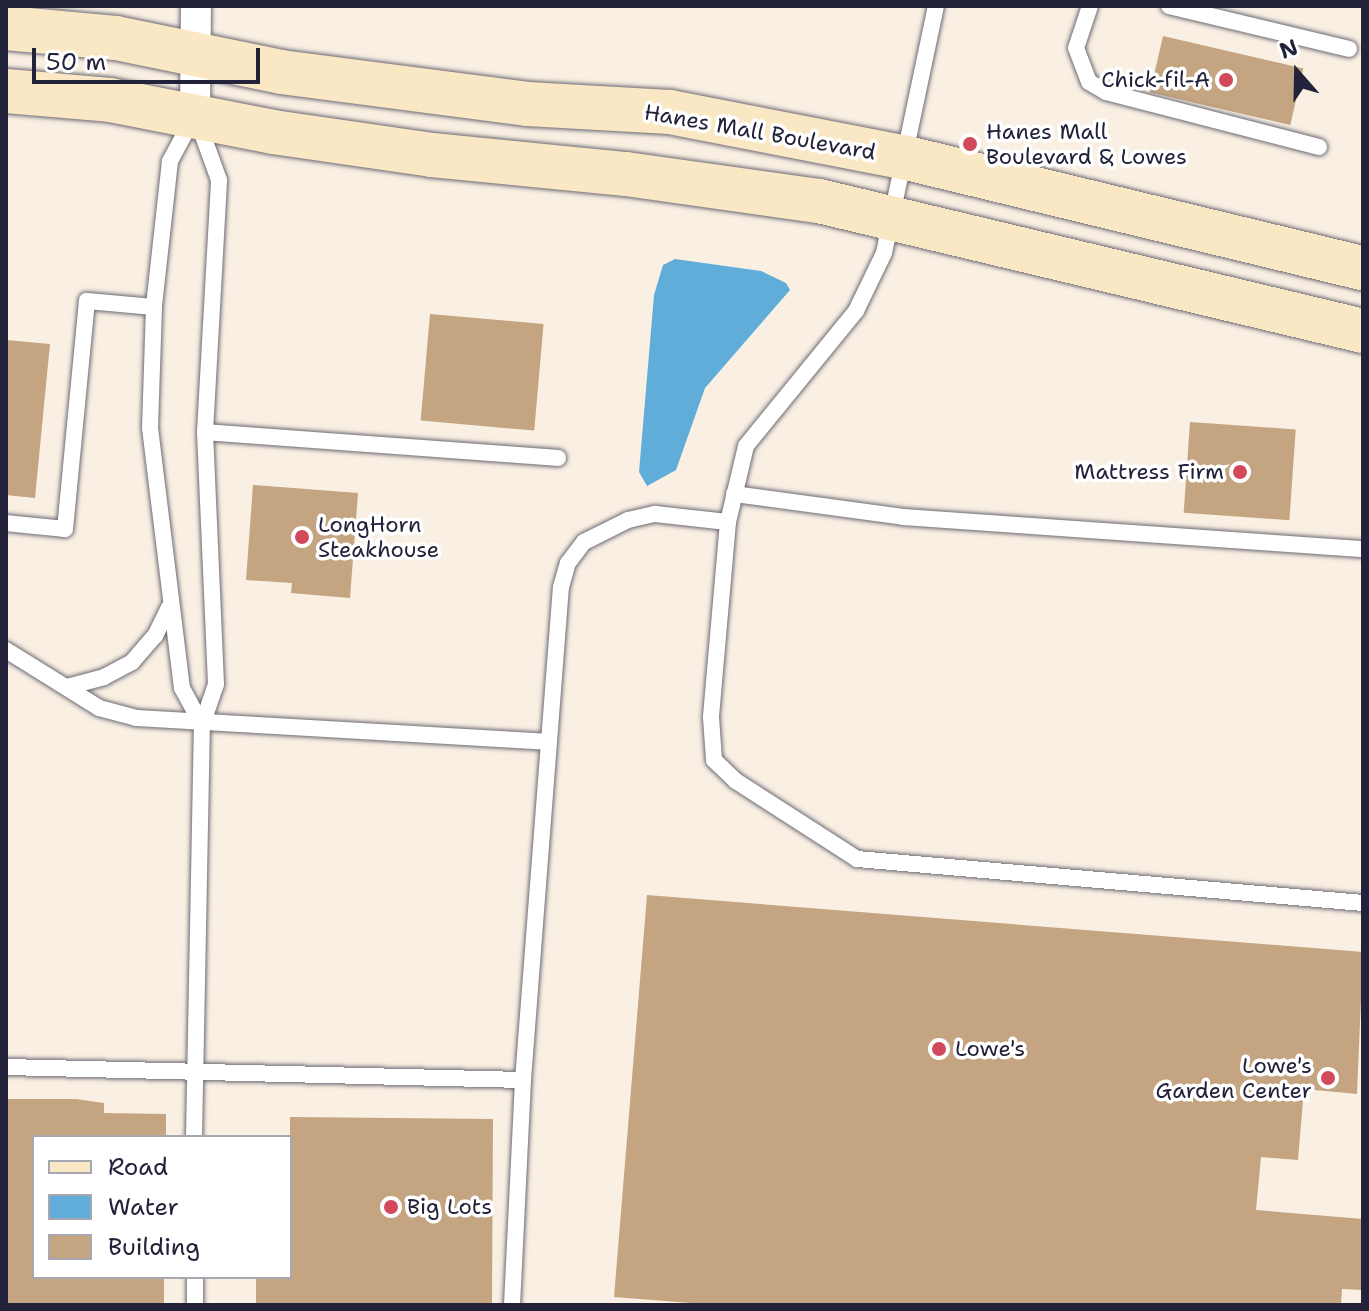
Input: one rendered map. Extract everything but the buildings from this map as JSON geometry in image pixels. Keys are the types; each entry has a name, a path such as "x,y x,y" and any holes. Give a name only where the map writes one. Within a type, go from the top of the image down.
{"main road":[{"name":"Hanes Mall Boulevard","path":"6,28 116,38 281,72 527,104 670,112 907,158 1363,268"},
{"path":"6,91 195,114 273,132 819,201 1363,331"}],"street":[{"path":"195,114 196,6"}],"lane":[{"path":"936,6 907,158 884,253 856,311 746,446 728,522 711,717 714,760 845,852 877,862 1363,903"},
{"path":"1090,6 1076,48 1089,82 1106,92 1319,147"},
{"path":"1169,6 1349,49"},
{"path":"195,114 170,161 154,307 150,428 169,605 182,688 202,725"},
{"path":"194,1135 202,725 216,684 205,432 219,180 195,114"},
{"path":"6,523 65,529 87,301 154,307"},
{"path":"205,432 558,458"},
{"path":"734,494 904,517 1363,549"},
{"path":"512,1305 523,1080 561,587 568,563 584,542 607,528 655,514 728,522"},
{"path":"67,687 104,677 132,662 155,636 169,605"},
{"path":"6,650 99,708 202,725 547,742"},
{"path":"6,1067 194,1068 523,1080"},
{"path":"195,1279 195,1305"}],"water":[{"path":"675,259 761,271 786,283 790,290 705,388 676,470 647,486 639,472 654,295 663,265"}],"place":[{"name":"Chick-fil-A","path":"1226,80"},
{"name":"Hanes Mall Boulevard & Lowes","path":"970,144"},
{"name":"Mattress Firm","path":"1240,472"},
{"name":"LongHorn Steakhouse","path":"302,537"},
{"name":"Lowe's","path":"939,1049"},
{"name":"Lowe's Garden Center","path":"1328,1078"},
{"name":"Big Lots","path":"391,1207"}]}
